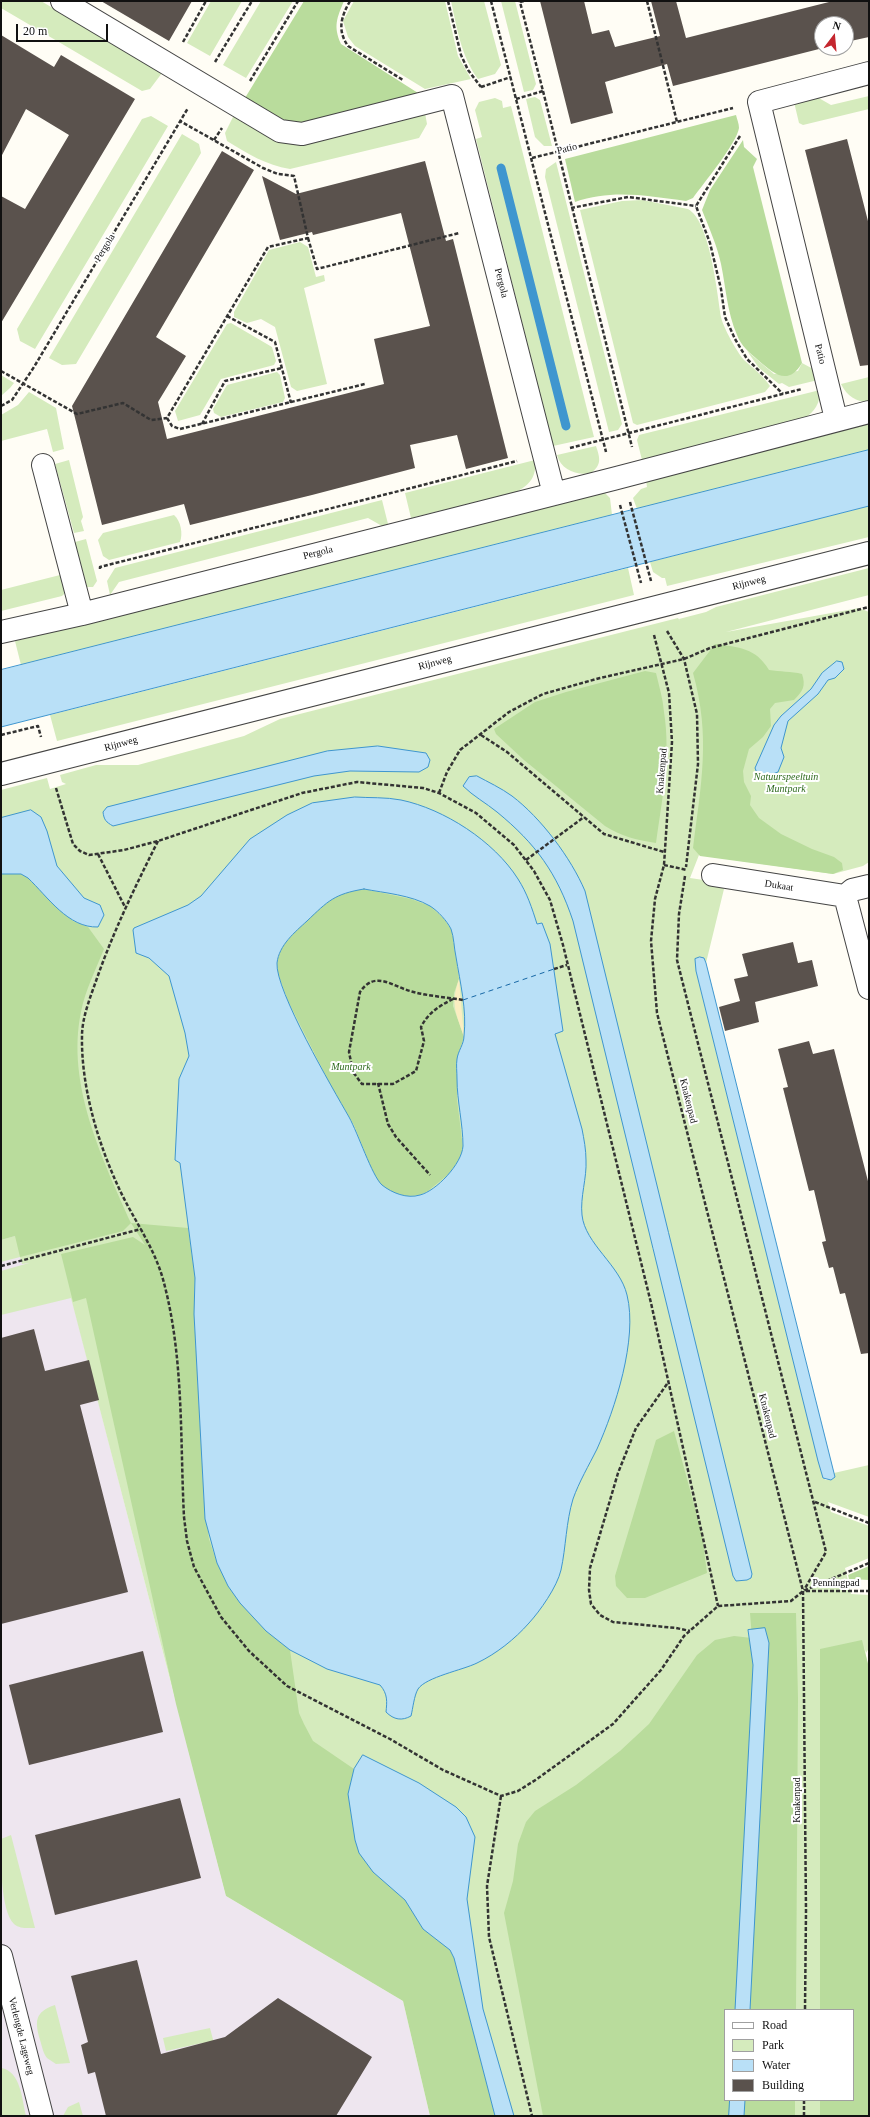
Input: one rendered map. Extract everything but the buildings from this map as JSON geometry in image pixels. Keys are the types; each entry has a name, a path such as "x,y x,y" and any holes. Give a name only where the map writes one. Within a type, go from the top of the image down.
{"street":[{"path":"62,1 280,131 302,134 443,98"},
{"path":"753,103 869,73"},
{"name":"Pergola","path":"443,98 486,226 554,494"},
{"name":"Patio","path":"753,103 828,383 836,419"},
{"path":"613,479 836,419 869,412"},
{"path":"43,465 82,614"},
{"name":"Pergola","path":"1,632 82,614 613,479"},
{"name":"Rijnweg","path":"1,774 49,763 648,608 869,553"},
{"name":"Dukaat","path":"713,875 845,896"},
{"path":"869,886 852,890 845,896 869,988"},
{"name":"Verlengde Lageweg","path":"1,1956 42,2116"}],"path":[{"path":"170,65 206,1"},
{"name":"Pergola","path":"1,406 12,400 23,384 252,1"},
{"path":"236,105 298,1"},
{"path":"350,1 340,25 342,37 348,46 443,98 511,78"},
{"path":"448,1 461,55 468,70 481,86"},
{"path":"491,1 637,572"},
{"path":"524,1 519,2 543,91 571,208 639,472 641,484 632,488 628,495 647,567"},
{"path":"647,1 677,122"},
{"path":"516,99 543,91"},
{"path":"696,206 744,129 753,103"},
{"name":"Patio","path":"532,158 753,103"},
{"path":"180,121 263,168 278,174 294,176 308,238 317,269 486,226"},
{"path":"571,208 628,197 696,206"},
{"path":"696,206 710,243 721,289 725,317 732,334 747,359 783,394"},
{"path":"167,418 268,247 308,238"},
{"path":"227,316 275,342 291,403"},
{"path":"201,425 224,381 282,368"},
{"path":"1,371 77,414 123,403 151,420 167,418"},
{"path":"110,606 100,567 828,383"},
{"path":"167,418 172,426 180,429 365,384"},
{"path":"439,793 447,772 460,750 509,712 543,694 600,678 684,659 710,648 869,607"},
{"name":"Knakenpad","path":"648,608 669,693 672,742 664,865 655,899 651,941 657,1013 804,1591 806,1904 805,2009"},
{"name":"Knakenpad","path":"684,659 697,714 698,764 678,914 677,960 826,1552 804,1591"},
{"path":"481,735 507,752 604,834 664,852"},
{"path":"49,763 73,844 80,851 89,855 124,850 158,841 302,793 357,782 423,788 439,793 476,812 514,845 526,860 534,871 550,900 567,965 619,1169 718,1606"},
{"path":"526,860 584,817"},
{"path":"158,841 125,907 106,955 86,1015 82,1034 83,1077 96,1125 117,1183 140,1229 153,1250 164,1282 173,1321 178,1360 184,1517 187,1541 194,1567 221,1617 249,1651 287,1686 390,1739 443,1770 501,1796 518,1791 537,1779 613,1724 661,1670 684,1636 718,1606 791,1601 804,1591 869,1562"},
{"path":"98,854 125,907"},
{"path":"554,968 567,965"},
{"path":"453,998 441,1004 427,1016 421,1027 424,1042 416,1071 393,1084 362,1084 353,1072 349,1052 360,992 365,985 373,982 385,981 396,984 409,991 453,998 463,1000"},
{"path":"378,1083 388,1124 396,1137 430,1175"},
{"path":"1,1266 140,1229"},
{"path":"668,1383 636,1428 618,1473 590,1568 589,1590 591,1604 600,1615 613,1622 668,1627 691,1631"},
{"path":"814,1502 869,1523"},
{"name":"Penningpad","path":"804,1591 869,1590"},
{"path":"501,1796 487,1886 489,1937 532,2116"},
{"path":"804,2101 804,2116"}],"shaded area":[{"path":"1,1037 58,1246 226,1896 403,2001 430,2116 1,2116"}],"green space":[{"path":"1,1 41,1 162,73 150,89 142,91 1,8"},
{"path":"211,1 242,1 210,56 187,43"},
{"path":"261,1 293,1 246,78 223,65"},
{"path":"304,1 344,1 339,12 337,22 337,32 341,44 418,93 315,120 294,123 276,117 245,98"},
{"path":"354,1 445,1 458,56 471,79 425,89 355,46 348,37 343,21"},
{"path":"451,1 484,1 501,65 495,74 478,79 472,70 460,42"},
{"path":"501,1 515,1 536,84 533,90 524,92"},
{"path":"869,96 869,109 803,125 799,123 794,102 817,97 831,105"},
{"path":"535,97 540,100 552,146 544,146 535,137 526,99"},
{"path":"495,98 502,101 503,108 511,106 594,437 553,446 476,139 482,137 475,110 479,102"},
{"path":"425,113 427,124 419,138 290,169 273,165 250,155 227,141 225,133 234,115 274,139"},
{"path":"736,115 739,128 737,135 726,153 693,198 686,201 644,196 616,195 589,198 575,202 565,159"},
{"path":"151,116 168,126 35,349 20,341 17,329 142,119"},
{"path":"182,134 199,144 201,153 76,364 62,365 49,358"},
{"path":"743,140 744,147 757,159 753,167 802,363 797,370 786,376 775,373 769,369 743,346 739,339 729,309 719,257 702,210 710,190"},
{"path":"556,162 622,424 618,430 609,432 545,177 546,169"},
{"path":"642,200 688,209 696,216 702,227 707,242 715,275 721,317 724,327 744,360 761,375 770,386 765,392 637,425 633,423 580,210 622,201"},
{"path":"300,242 308,247 316,277 324,275 325,281 304,288 327,384 297,391 291,387 275,327 261,319 247,323 234,317 234,312 269,250"},
{"path":"231,323 272,347 276,361 274,365 221,379 200,415 178,421 175,411 227,324"},
{"path":"747,351 774,374 798,371 802,363 815,370 818,380 789,387 782,383 779,384 759,368"},
{"path":"277,372 280,375 285,398 283,402 221,417 214,413 213,409 227,385"},
{"path":"1,375 14,383 1,396"},
{"path":"869,377 869,402 852,398 841,384"},
{"path":"820,390 816,407 804,419 642,460 637,440 639,435"},
{"path":"29,392 56,408 64,449 53,452 47,429 1,441 1,415 18,405"},
{"path":"869,424 869,450 637,509 633,498 641,489 647,487 646,480"},
{"path":"596,446 599,461 595,470 591,473 580,474 570,471 562,465 557,455"},
{"path":"69,460 83,517 81,521 84,531 74,533 55,464"},
{"path":"535,460 535,471 532,479 529,483 516,492 411,518 405,493"},
{"path":"597,493 605,493 610,498 612,515 21,665 15,641"},
{"path":"382,500 388,524 382,526 368,518 119,582 110,595 107,581 115,568"},
{"path":"869,506 869,537 667,586 665,578 662,578 653,572 650,562"},
{"path":"174,515 181,528 180,542 109,560 103,556 98,540 103,533"},
{"path":"86,539 97,581 93,587 87,587 75,542"},
{"path":"628,568 634,595 57,741 50,715"},
{"name":"Muntpark","path":"869,568 869,595 726,632 859,608 869,612 869,862 863,866 833,874 699,855 690,878 717,882 724,889 706,963 704,958 696,971 823,1478 826,1480 835,1477 834,1473 869,1465 869,1517 828,1502 831,1512 869,1526 869,1558 845,1568 851,1594 869,1595 869,1648 866,1653 864,1647 869,1669 869,2116 431,2116 411,2005 226,1895 71,1298 1,1315 1,1271 29,1263 22,1264 20,1257 1,1262 1,1240 15,1236 1,1180 1,790 47,778 50,789 66,784 62,782 60,775 96,765 138,765 244,736 280,719 678,618 680,621 679,619 706,612 716,607"},
{"path":"60,575 65,593 62,596 1,611 1,590"},
{"path":"715,644 732,646 753,653 769,670 802,674 804,685 802,691 797,697 794,700 775,703 770,709 771,726 763,737 749,749 743,771 744,782 751,796 750,805 759,818 781,834 812,849 834,857 842,863 843,870 833,874 700,856 693,848 703,760 703,740 702,718 693,673"},
{"path":"645,671 656,673 663,702 666,728 667,745 665,778 656,843 629,837 605,826 524,760 496,734 494,729 535,702 566,692"},
{"path":"1,874 21,874 28,878 73,921 88,927 104,949 88,988 81,1012 78,1039 78,1066 83,1093 98,1147 131,1223 123,1231 20,1257 15,1236 1,1240"},
{"path":"364,889 411,899 430,906 444,919 452,931 459,979 454,993 453,1006 464,1037 457,1059 457,1099 463,1148 459,1161 450,1173 428,1191 420,1195 407,1196 394,1193 381,1185 374,1175 354,1125 330,1084 289,1003 278,974 277,961 282,947 295,932 328,901 344,892"},
{"path":"131,1223 188,1228 195,1278 194,1314 204,1502 209,1539 217,1563 228,1586 240,1603 266,1631 290,1650 299,1713 313,1741 354,1769 348,1794 373,1872 405,1900 423,1929 450,1950 454,1958 495,2116 430,2116 403,2001 226,1896 176,1704 86,1298 73,1302 61,1254 133,1237 145,1245"},
{"path":"674,1431 702,1534 707,1573 645,1598 627,1598 616,1586 615,1576 656,1440"},
{"path":"869,1566 869,1580 849,1579 848,1575"},
{"path":"750,1613 796,1613 798,1698 796,2009 724,2009 724,2101 795,2101 795,2116 543,2116 504,1913 513,1881 518,1844 526,1822 535,1811 576,1785 620,1751 649,1724 697,1655 715,1640 734,1636 752,1638"},
{"path":"862,1640 869,1668 869,2116 820,2116 820,2101 854,2101 854,2009 820,2009 820,1649"},
{"path":"11,1835 35,1928 16,1926 9,1917 6,1908 2,1884 1,1839"},
{"path":"55,2005 70,2063 56,2064 47,2058 38,2034 37,2023 40,2014"},
{"path":"210,2028 233,2116 202,2043 166,2051 163,2038"},
{"path":"1,2068 8,2070 17,2080 22,2095 26,2116 2,2116"},
{"path":"79,2102 83,2116 63,2116 68,2107"}],"sand":[{"path":"459,979 464,1037 455,1008 456,988"}],"water":[{"path":"869,450 869,506 1,727 1,670"},
{"path":"837,661 842,662 844,669 835,678 828,680 818,694 788,721 781,748 784,757 778,772 765,777 757,773 755,768 774,725 781,716 811,689 822,673"},
{"path":"378,746 426,753 430,760 428,767 419,772 350,771 314,776 113,826 107,822 104,817 103,812 107,807 327,751"},
{"path":"477,776 512,796 534,815 554,839 572,865 585,891 752,1574 751,1578 747,1580 736,1581 733,1576 573,921 560,888 544,860 511,824 463,786 469,777"},
{"path":"355,797 395,799 417,804 451,819 482,840 508,865 518,879 527,895 537,924 542,923 550,944 563,1031 555,1034 582,1129 586,1156 586,1174 582,1215 589,1236 623,1284 627,1295 630,1313 627,1353 623,1374 604,1433 573,1499 561,1570 556,1584 543,1605 529,1623 518,1635 498,1651 471,1666 436,1677 422,1685 418,1689 411,1716 404,1719 392,1717 386,1712 386,1695 380,1685 327,1669 290,1650 266,1631 240,1603 228,1586 217,1563 205,1519 194,1314 195,1278 180,1163 175,1160 179,1079 189,1056 185,1033 169,976 149,958 136,953 133,930 134,928 188,905 201,896 250,839 287,815 312,803","holes":["364,889 415,899 430,906 439,913 452,932 463,996 465,1026 463,1042 457,1061 458,1096 463,1138 462,1153 447,1176 433,1188 415,1196 405,1196 395,1193 382,1185 378,1180 349,1117 306,1040 285,995 279,976 277,963 278,956 288,939 332,899 345,893"]},
{"path":"31,810 41,817 47,831 57,866 84,898 100,905 104,915 98,927 87,926 68,917 59,910 28,878 21,874 1,874 1,818"},
{"path":"700,957 704,958 706,963 834,1473 835,1477 831,1480 823,1478 818,1461 696,971 695,959"},
{"path":"765,1628 769,1643 750,2009 735,2009 753,1665 748,1630"},
{"path":"363,1755 419,1783 456,1807 466,1817 475,1837 467,1899 483,2009 514,2116 495,2116 454,1958 450,1950 423,1929 405,1900 373,1872 359,1853 355,1840 348,1794 354,1769"},
{"path":"730,2101 745,2101 744,2116 729,2116"}],"waterway":[{"path":"501,168 566,426"}],"ferry route":[{"path":"463,1000 554,969"}],"park label":[{"name":"Natuurspeeltuin Muntpark","path":"786,782"}]}
